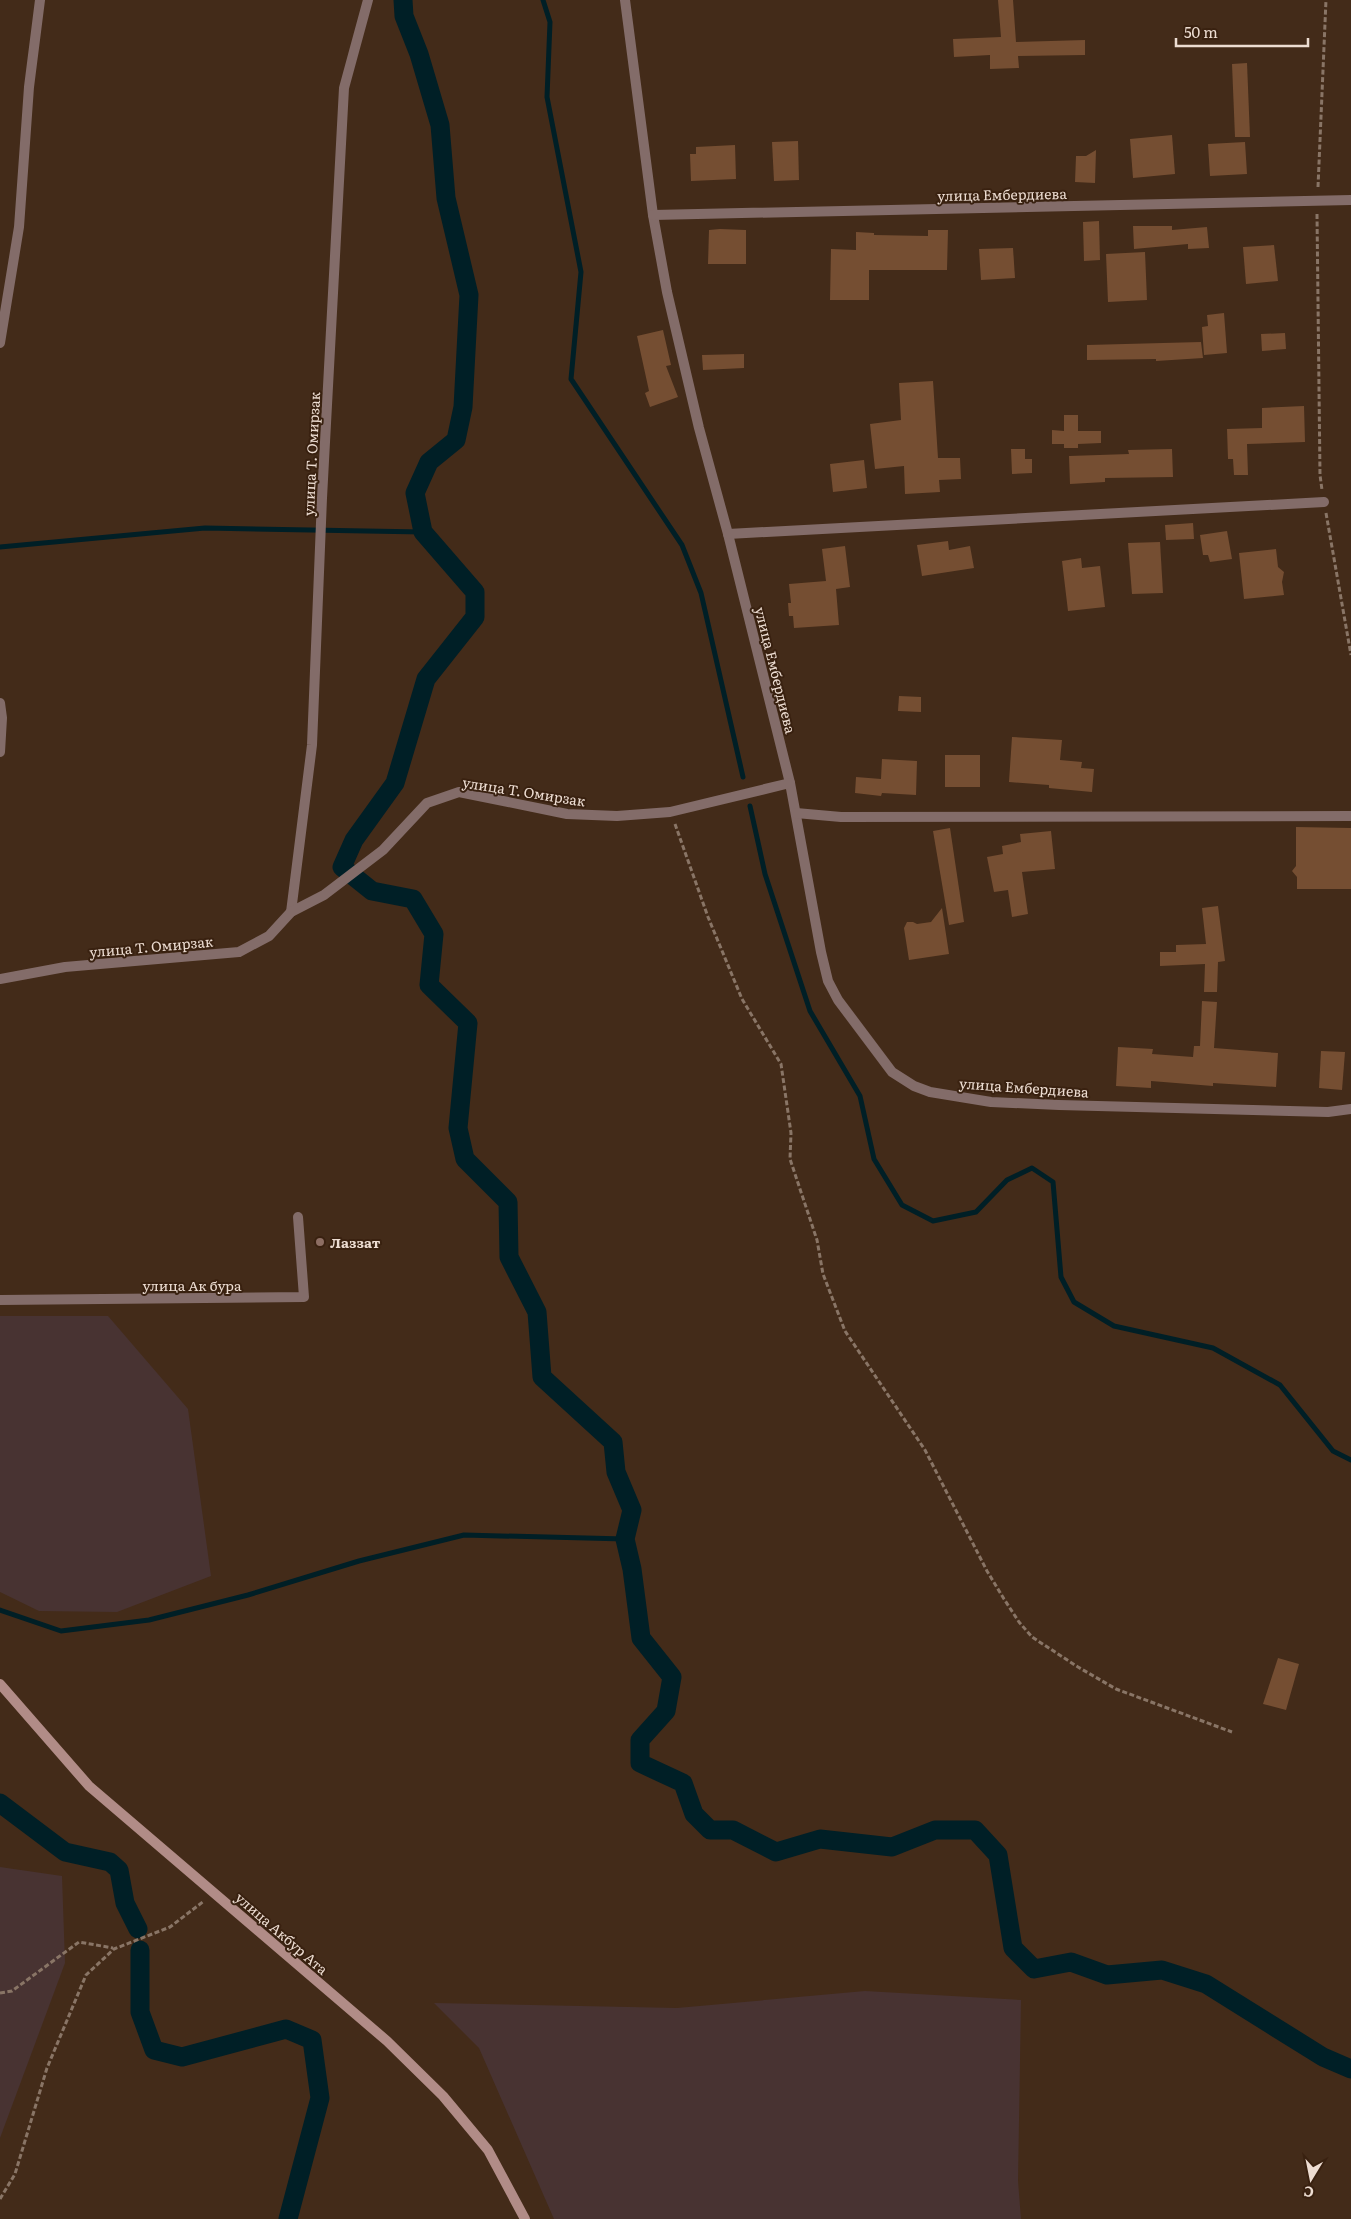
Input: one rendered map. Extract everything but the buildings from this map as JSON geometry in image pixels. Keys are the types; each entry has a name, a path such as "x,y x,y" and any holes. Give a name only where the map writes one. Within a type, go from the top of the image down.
{"main road":[{"name":"улица Акбур Ата","path":"0,1684 89,1786 387,2041 443,2096 488,2150 525,2219"}],"street":[{"path":"0,343 19,227 29,86 40,0"},
{"name":"улица Т. Омирзак","path":"291,912 312,745 322,498 344,88 368,0"},
{"name":"улица Ембердиева","path":"625,0 653,216 667,292 692,399 790,783 806,877 828,981 847,1013 892,1072 914,1086 930,1092 960,1098 1049,1105 1328,1112 1351,1109"},
{"name":"улица Ембердиева","path":"653,216 1351,200"},
{"path":"728,534 1324,502"},
{"path":"0,703 2,718 0,752"},
{"name":"улица Т. Омирзак","path":"0,979 64,967 239,952 269,936 291,912 324,895 383,850 427,803 459,792 567,814 617,816 670,812 790,783"},
{"path":"796,813 841,818 1351,816"},
{"name":"улица Ак бура","path":"0,1300 304,1297 298,1217"}],"path":[{"path":"1326,0 1322,135 1317,200 1320,475 1351,655"},
{"path":"670,812 708,918 742,999 781,1064 791,1133 790,1160 817,1240 822,1274 845,1331 925,1450 987,1571 1004,1599 1019,1622 1032,1636 1078,1667 1116,1689 1232,1732"},
{"path":"0,2199 15,2174 47,2068 86,1975 114,1948 170,1927 214,1893"},
{"path":"0,1993 12,1991 79,1942 114,1948"}],"shaded area":[{"path":"0,1316 108,1316 188,1409 211,1576 117,1612 39,1611 0,1592"},
{"path":"0,1867 62,1876 65,1963 0,2138"},
{"path":"865,1991 1021,2000 1018,2181 1021,2219 554,2219 479,2048 434,2003 677,2008"}],"waterway":[{"path":"403,0 404,16 419,54 440,125 446,198 469,295 463,407 456,440 429,462 415,493 423,532 475,592 475,617 426,679 395,783 354,840 342,867 372,891 413,899 434,934 429,985 468,1023 458,1128 465,1159 508,1202 509,1257 537,1312 542,1377 613,1442 616,1472 632,1510 625,1539 632,1569 641,1638 672,1677 666,1711 640,1740 640,1763 683,1783 694,1814 710,1830 733,1830 776,1852 820,1839 892,1847 935,1830 975,1830 998,1855 1013,1948 1034,1969 1071,1962 1107,1975 1162,1970 1206,1984 1323,2057 1351,2069"},
{"path":"543,0 550,22 547,97 581,272 571,379 682,545 701,593 743,777"},
{"path":"0,547 205,528 423,532"},
{"path":"750,806 765,874 810,1011 860,1096 874,1159 902,1205 933,1221 976,1212 1007,1180 1032,1168 1053,1182 1061,1277 1074,1302 1114,1326 1213,1348 1280,1385 1333,1451 1351,1460"},
{"path":"0,1610 61,1631 149,1620 248,1595 359,1561 464,1535 625,1539"},
{"path":"0,1803 65,1852 110,1862 119,1870 125,1903 138,1929"},
{"path":"140,1950 140,2012 154,2050 182,2057 286,2029 312,2040 320,2098 288,2219"}],"place":[{"name":"Лаззат","path":"320,1242"}]}
